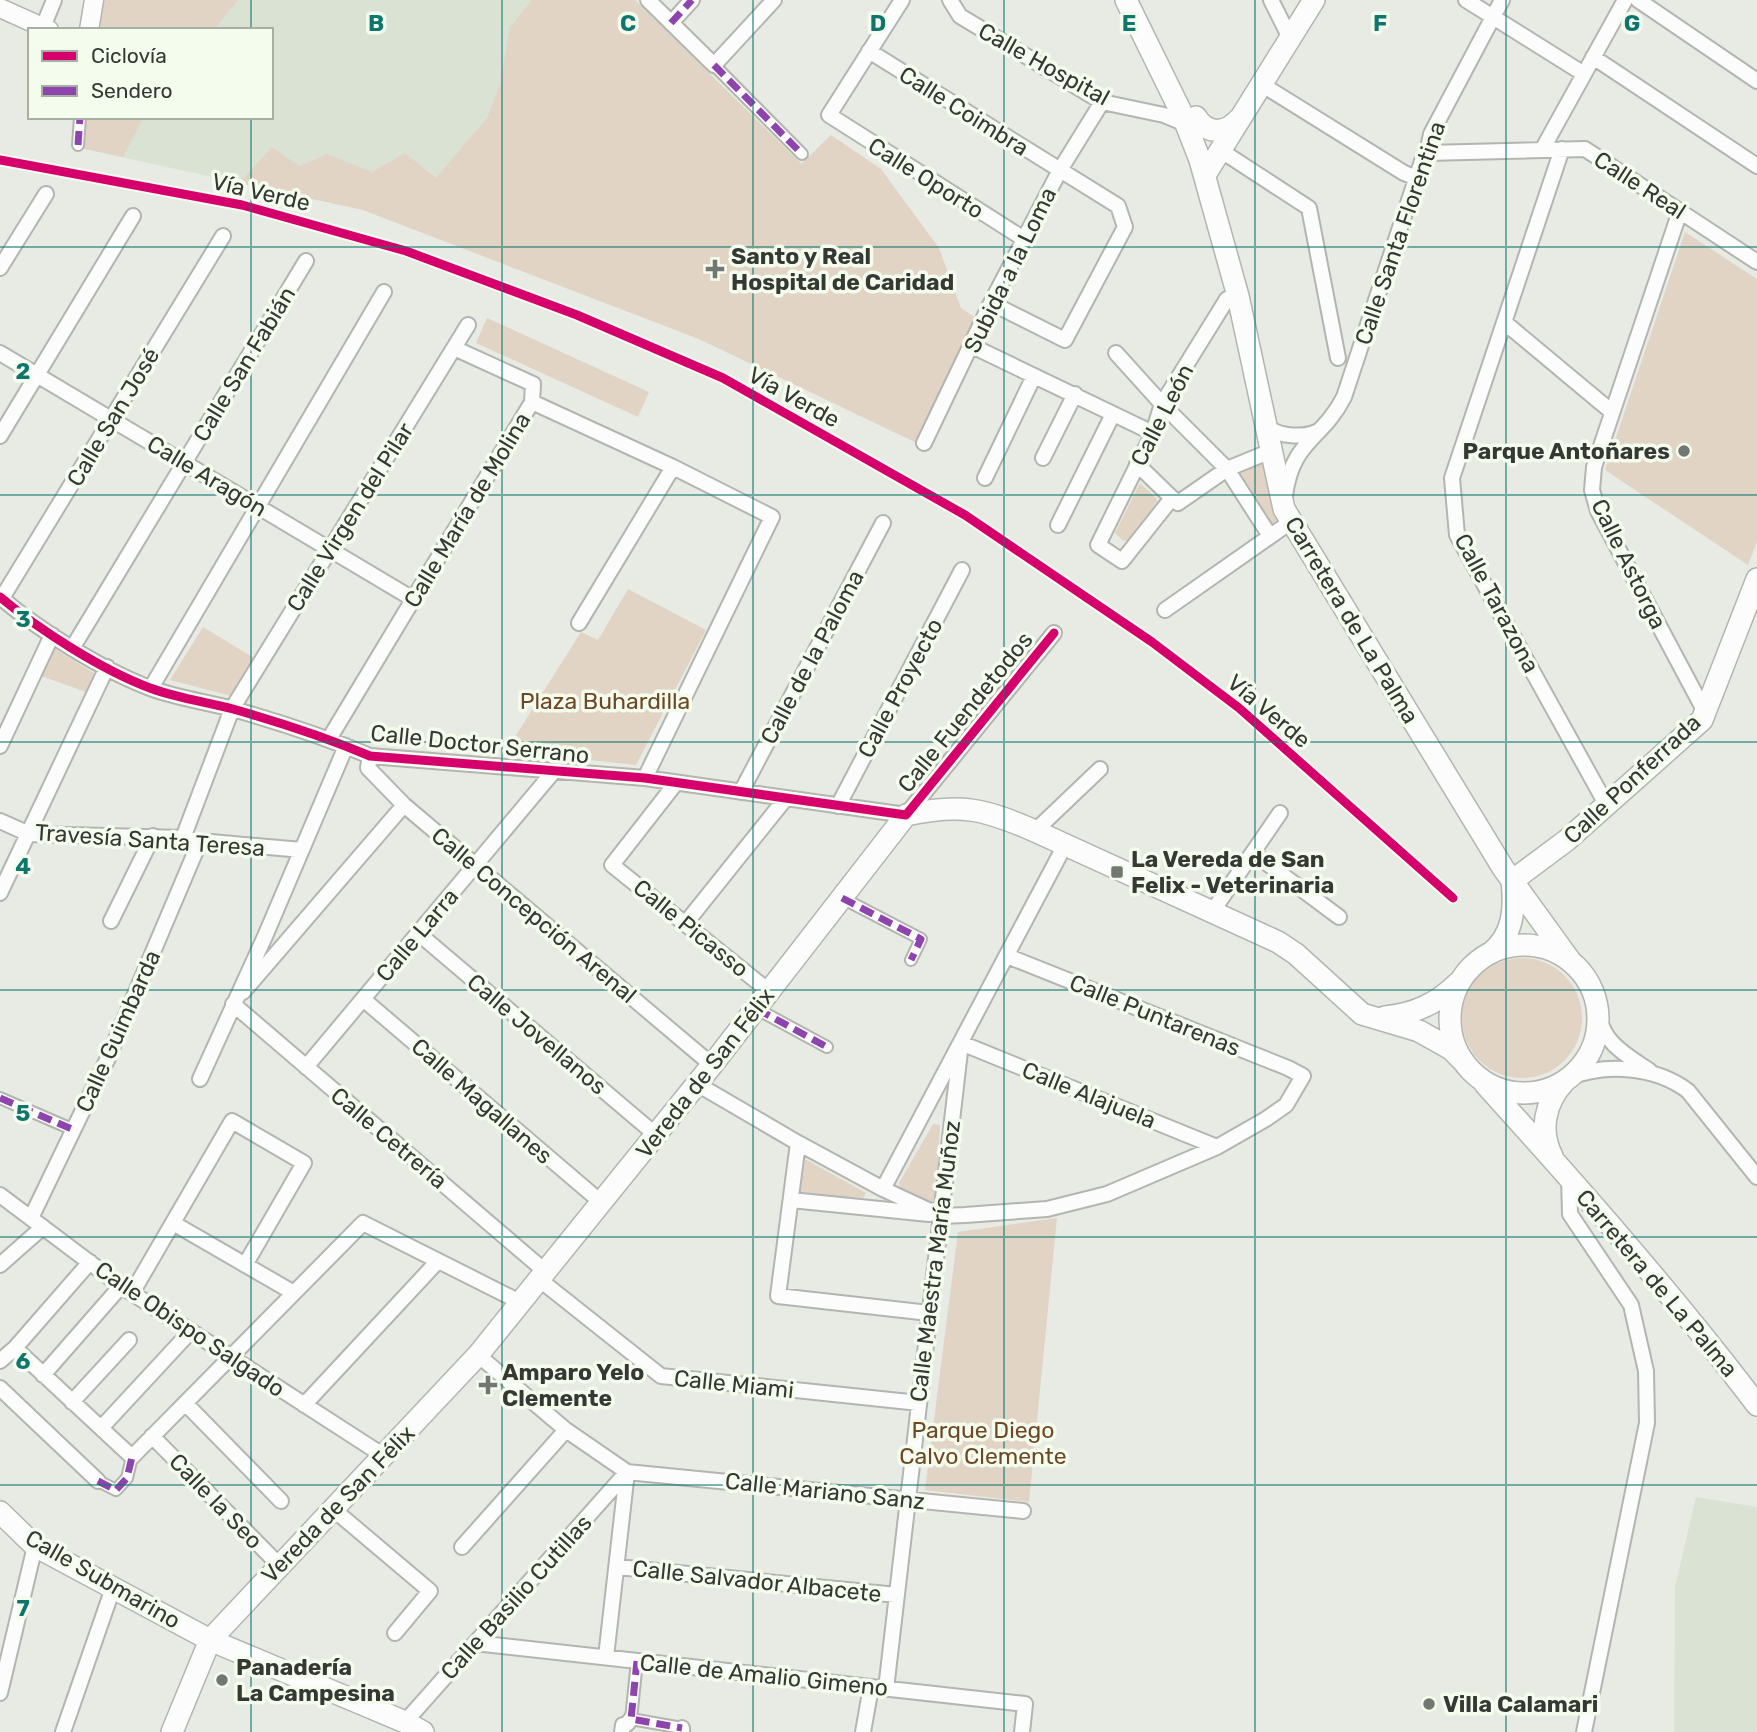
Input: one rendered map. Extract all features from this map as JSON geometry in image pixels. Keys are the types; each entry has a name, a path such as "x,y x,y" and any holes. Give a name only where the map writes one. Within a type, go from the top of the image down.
{"main road":[{"name":"Carretera de La Palma","path":"1130,0 1192,121 1238,296 1288,515 1512,881 1571,962"},
{"path":"1130,0 1201,139 1213,148 1238,296"},
{"path":"1192,121 1207,129 1221,131 1233,126 1314,0"},
{"path":"1205,175 1213,148 1240,117"},
{"name":"Carretera de La Palma","path":"1192,121 1213,148"},
{"name":"Calle Ponferrada","path":"1512,881 1558,847 1702,720 1757,579"},
{"path":"906,815 943,808 972,809 1003,817 1278,942 1296,954 1358,1011 1419,1031 1451,1049 1470,1068 1503,1090 1523,1093 1544,1090 1568,1079 1580,1068 1591,1051 1597,1032 1598,1011 1592,989 1571,962 1552,951 1531,946 1510,947 1489,954"},
{"name":"Vereda de San Félix","path":"172,1732 210,1640 478,1355 522,1303 757,1009 906,815"},
{"path":"1376,1017 1409,1014 1443,996 1505,938 1512,921 1512,881"},
{"path":"1465,975 1456,993 1451,1013 1455,1043 1470,1068"},
{"name":"Carretera de La Palma","path":"1470,1068 1555,1161 1681,1308 1757,1405"},
{"name":"Carretera de La Palma","path":"1555,1161 1547,1142 1547,1110 1551,1098 1568,1079"},
{"name":"Calle Submarino","path":"0,1513 35,1546 210,1640 414,1727"}],"street":[{"path":"46,28 54,0"},
{"path":"89,28 94,0"},
{"path":"648,0 802,154"},
{"path":"671,23 692,0"},
{"path":"714,65 774,0"},
{"path":"869,51 902,0"},
{"name":"Calle Hospital","path":"950,0 960,16 1102,102 1192,121"},
{"path":"1271,0 1290,38"},
{"path":"1466,0 1584,74"},
{"name":"Calle Santa Florentina","path":"1288,515 1291,467 1303,447 1333,415 1344,397 1427,153 1431,134 1502,0"},
{"path":"1542,150 1625,0"},
{"path":"1639,0 1757,81"},
{"path":"0,8 44,28"},
{"name":"Calle Oporto","path":"869,51 829,115 1024,239"},
{"name":"Calle Coimbra","path":"869,51 1118,206 1125,227 1065,340 991,303"},
{"path":"1593,57 1757,166"},
{"path":"1261,84 1404,173 1417,177"},
{"name":"Subida a la Loma","path":"924,443 991,303 1060,170 1102,102"},
{"path":"78,145 80,119"},
{"path":"1213,148 1309,208 1338,358"},
{"name":"Calle Tarazona","path":"1562,149 1452,478 1457,535 1606,804"},
{"name":"Calle Real","path":"1427,153 1585,149 1757,262"},
{"path":"0,268 46,194"},
{"name":"Calle Astorga","path":"1679,211 1592,473 1594,501 1705,712"},
{"path":"0,436 133,216"},
{"name":"Calle San José","path":"1,598 223,236"},
{"name":"Calle San Fabián","path":"73,647 306,261"},
{"path":"151,688 384,292"},
{"name":"Calle León","path":"1172,498 1122,561 1098,545 1153,433 1162,404 1227,299 1238,296"},
{"path":"1504,322 1612,412"},
{"name":"Calle Virgen del Pilar","path":"183,838 232,709 468,325"},
{"path":"972,346 1153,433"},
{"path":"454,348 533,384 532,402"},
{"name":"Calle Aragón","path":"0,353 413,599"},
{"path":"1116,353 1227,469 1270,536"},
{"path":"985,478 1034,376"},
{"path":"1043,458 1074,394"},
{"name":"Calle María de Molina","path":"329,739 532,402 673,467 772,517 645,778"},
{"path":"1058,525 1113,414"},
{"path":"1266,424 1274,432 1303,435 1320,429"},
{"path":"1137,464 1178,503 1227,469 1272,452"},
{"path":"579,623 673,467"},
{"path":"1165,610 1270,536 1288,515"},
{"name":"Calle de la Paloma","path":"741,792 883,523"},
{"name":"Calle Proyecto","path":"838,806 962,570"},
{"name":"Calle Doctor Serrano","path":"1,598 52,635 107,667 151,688 232,709 329,739 370,756 645,778 906,815"},
{"name":"Calle Fuendetodos","path":"906,815 1054,633"},
{"path":"0,746 52,635"},
{"path":"0,893 107,667"},
{"path":"200,1079 266,934 346,746"},
{"name":"Calle Concepción Arenal","path":"370,756 368,768 404,805 712,1065"},
{"path":"1035,831 1100,769"},
{"name":"Calle Larra","path":"306,1067 554,771"},
{"name":"Calle Picasso","path":"676,783 612,865 770,992"},
{"path":"685,924 786,798"},
{"path":"233,1004 404,805"},
{"path":"1212,912 1280,813"},
{"name":"Travesía Santa Teresa","path":"0,821 29,834 153,836 302,850"},
{"path":"111,921 153,836"},
{"name":"Calle Guimbarda","path":"0,1265 37,1222 74,1130 108,1058 200,841"},
{"name":"Calle Maestra María Muñoz","path":"883,1189 1065,845"},
{"path":"1253,853 1339,917"},
{"path":"842,898 921,939 911,960"},
{"name":"Calle Jovellanos","path":"418,933 656,1135"},
{"name":"Calle Puntarenas","path":"1007,956 1303,1076 1286,1105 1217,1147"},
{"name":"Calle Magallanes","path":"363,999 602,1203"},
{"name":"Calle Cetrería","path":"233,1004 543,1276"},
{"path":"757,1009 827,1047"},
{"path":"1598,1011 1601,1028 1609,1040 1657,1075"},
{"name":"Calle Maestra María Muñoz","path":"863,1732 878,1688 897,1595 961,1043"},
{"name":"Calle Alajuela","path":"961,1043 1217,1147"},
{"path":"1568,1079 1593,1069 1607,1068 1635,1070 1678,1083 1688,1091 1757,1177"},
{"path":"697,1084 883,1189 941,1216"},
{"path":"0,1098 74,1130"},
{"path":"43,1375 127,1290 173,1223 232,1121 304,1163 245,1265"},
{"path":"798,1143 778,1296 929,1313"},
{"path":"790,1200 941,1216 1047,1209 1107,1194 1217,1147"},
{"path":"1569,1177 1570,1214 1631,1305 1646,1371 1647,1423 1584,1732"},
{"name":"Calle Obispo Salgado","path":"0,1195 127,1290 384,1456"},
{"path":"173,1223 294,1293"},
{"path":"0,1388 98,1480 116,1490 127,1478 132,1457 363,1223 522,1303"},
{"path":"304,1405 438,1261"},
{"path":"0,1361 15,1348 90,1262"},
{"name":"Calle Miami","path":"543,1276 661,1376 919,1403"},
{"path":"101,1428 190,1332"},
{"path":"72,1402 129,1340"},
{"path":"15,1348 132,1457"},
{"path":"478,1355 566,1430 626,1472 618,1567 606,1657"},
{"path":"185,1404 281,1501"},
{"path":"462,1547 566,1430"},
{"name":"Calle la Seo","path":"152,1436 279,1565"},
{"name":"Calle Mariano Sanz","path":"626,1472 1023,1511"},
{"name":"Calle Basilio Cutillas","path":"414,1727 475,1643 626,1472"},
{"path":"333,1509 430,1591 395,1633"},
{"path":"0,1693 35,1546"},
{"name":"Calle Salvador Albacete","path":"618,1567 897,1595"},
{"path":"63,1732 113,1588"},
{"name":"Calle de Amalio Gimeno","path":"475,1643 1025,1704 1023,1732"},
{"path":"622,1732 623,1725 628,1724 631,1719 637,1661"},
{"path":"631,1719 682,1730"}],"shaded area":[{"name":"Santo y Real Hospital de Caridad","path":"103,0 635,0 802,164 917,443 699,339 363,210 80,148 84,119 273,119 273,28 97,28"},
{"path":"1696,1497 1757,1507 1757,1732 1674,1732 1675,1587"}],"green space":[{"path":"103,0 238,0 216,28 97,28"},
{"name":"Santo y Real Hospital de Caridad","path":"532,0 635,0 801,164 831,135 881,169 939,248 961,308 979,320 917,443 699,339 363,210 239,183 272,147 299,166 327,154 372,172 405,153 436,178 487,118 500,85 510,27"},
{"path":"84,119 143,119 123,157 80,148"},
{"path":"1685,232 1757,279 1757,542 1748,565 1605,470"},
{"path":"487,318 649,392 638,417 476,343"},
{"path":"1264,461 1281,521 1271,526 1235,472"},
{"path":"1140,483 1157,502 1127,541 1122,540 1115,533"},
{"name":"Plaza Buhardilla","path":"628,589 706,630 636,765 506,751 581,632 598,640"},
{"path":"203,627 254,658 231,696 170,680"},
{"path":"55,649 94,673 86,692 41,676"},
{"path":"1522,958 1545,962 1565,975 1578,995 1582,1018 1578,1041 1565,1061 1545,1074 1522,1078 1499,1074 1479,1061 1466,1041 1462,1018 1466,995 1479,975 1499,962"},
{"path":"933,1124 940,1125 936,1200 926,1205 900,1189 899,1183"},
{"path":"805,1159 866,1193 863,1198 799,1195"},
{"name":"Parque Diego Calvo Clemente","path":"1057,1218 1029,1502 925,1490 958,1232"}],"marked path":[{"path":"671,23 692,0"},
{"path":"714,65 802,154"},
{"path":"78,145 80,119"},
{"path":"842,898 921,939 911,960"},
{"path":"757,1009 827,1047"},
{"path":"0,1098 74,1130"},
{"path":"98,1481 116,1490 127,1478 132,1457"},
{"path":"637,1661 631,1719 682,1728"}],"cycle path":[{"name":"Vía Verde","path":"0,160 242,205 406,251 577,315 723,378 965,515 1152,642 1239,708 1453,898"},
{"path":"0,597 33,623 72,648 131,680 171,695 233,709 285,725 370,756 645,778 906,815 1054,633"}],"place":[{"name":"Santo y Real Hospital de Caridad","path":"715,269"},
{"name":"Parque Antoñares","path":"1684,451"},
{"name":"La Vereda de San Felix - Veterinaria","path":"1117,872"},
{"name":"Amparo Yelo Clemente","path":"488,1385"},
{"name":"Panadería La Campesina","path":"222,1680"},
{"name":"Villa Calamari","path":"1429,1704"}]}
